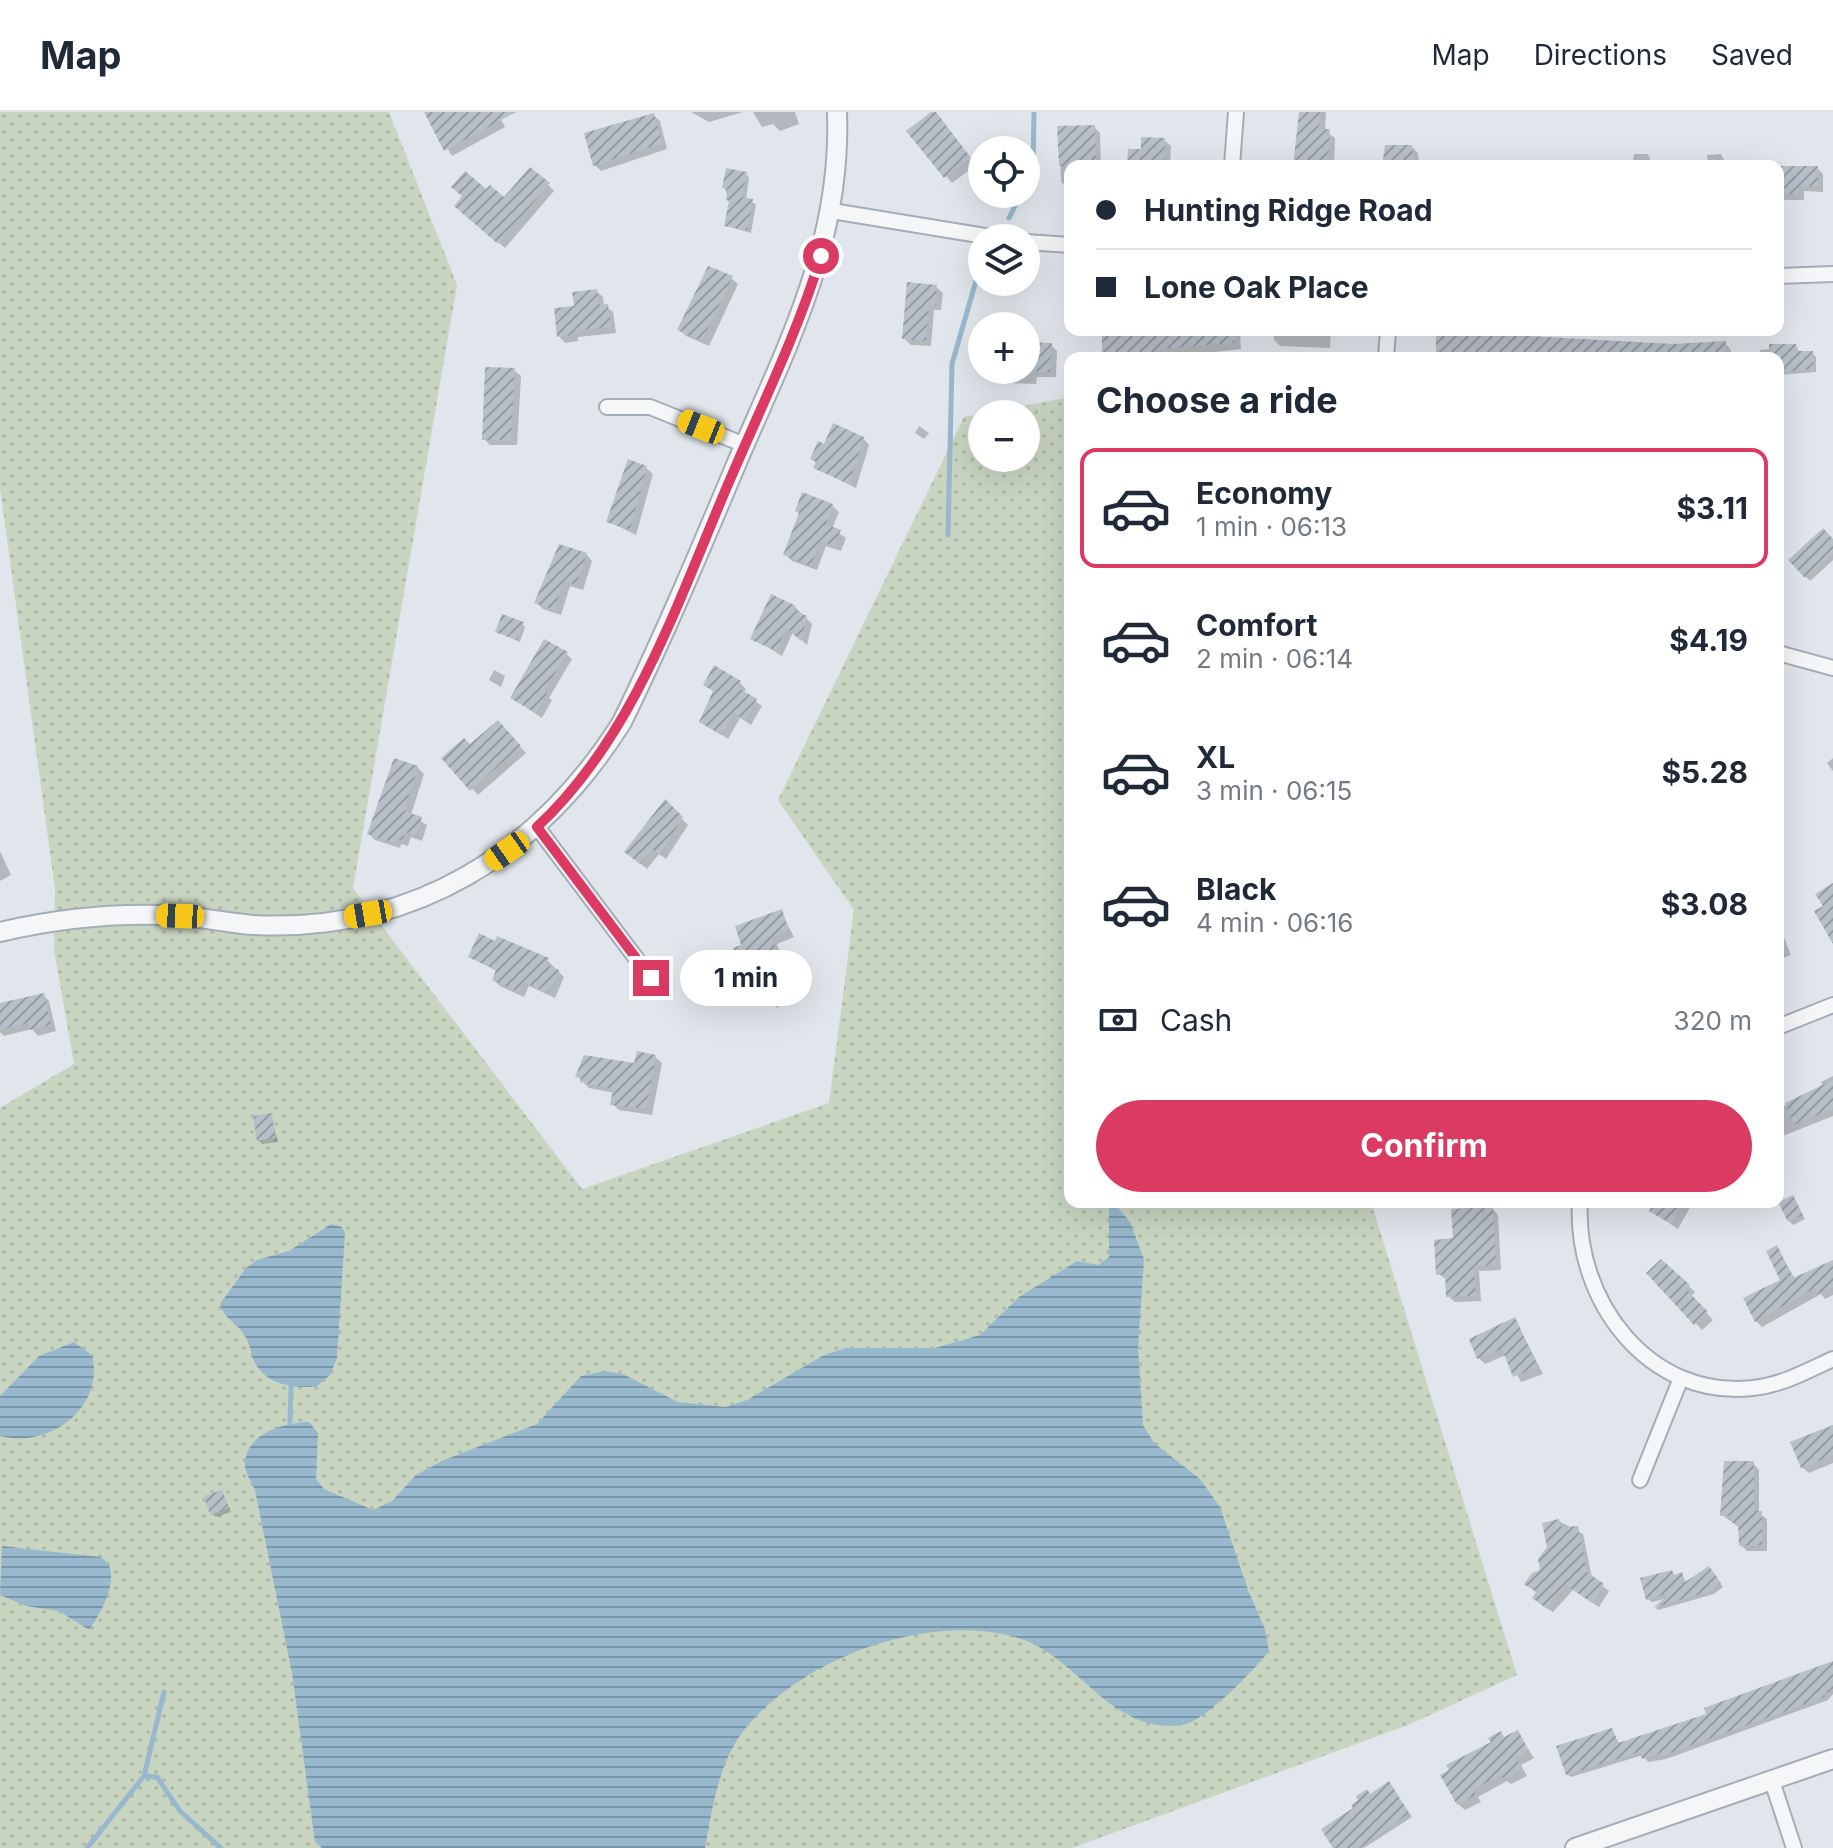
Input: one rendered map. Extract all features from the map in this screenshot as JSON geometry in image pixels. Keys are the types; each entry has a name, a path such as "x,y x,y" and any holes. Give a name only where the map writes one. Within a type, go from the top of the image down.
{"street":[{"path":"0,932 97,916 180,916 265,925 300,924 368,914 425,897 465,878 537,827 586,775 622,722 745,445 811,287 832,211 839,153 837,112"},
{"path":"1232,160 1236,112"},
{"path":"832,211 968,233"},
{"path":"1040,243 1064,245"},
{"path":"1784,276 1833,274"},
{"path":"607,407 650,407 745,445"},
{"path":"1784,655 1833,668"},
{"path":"537,827 651,978"},
{"path":"1784,1025 1833,1005"},
{"path":"1580,1208 1579,1233 1585,1266 1615,1328 1632,1346 1681,1378 1705,1387 1751,1389 1780,1383 1833,1359"},
{"path":"1640,1480 1681,1378"},
{"path":"1575,1848 1833,1759"},
{"path":"1772,1781 1794,1848"}],"green space":[{"path":"0,112 389,112 457,285 353,888 582,1189 829,1103 854,910 778,800 964,417 968,416 968,472 1040,472 1040,403 1064,398 1064,1208 1373,1208 1517,1675 1408,1725 1072,1848 0,1848 0,1108 74,1064 54,950 55,889 0,488"}],"water":[{"path":"1118,1208 1130,1222 1144,1259 1138,1348 1143,1425 1154,1443 1200,1479 1220,1507 1248,1590 1265,1629 1269,1651 1216,1705 1192,1722 1156,1725 1134,1718 1114,1706 1037,1646 1015,1637 980,1631 943,1631 904,1637 866,1648 796,1683 766,1707 742,1733 727,1759 717,1788 705,1848 322,1848 315,1842 292,1673 255,1490 245,1468 246,1454 258,1438 278,1427 309,1422 318,1433 316,1479 324,1489 373,1510 392,1501 416,1475 444,1460 537,1424 581,1376 604,1371 623,1374 678,1402 726,1407 747,1400 824,1355 846,1348 935,1348 980,1335 1019,1297 1077,1261 1098,1265 1109,1257 1109,1209"},
{"path":"331,1224 342,1227 345,1233 337,1358 330,1375 317,1386 282,1384 260,1370 245,1336 220,1304 246,1268 257,1260 289,1251"},
{"path":"74,1342 92,1355 94,1374 82,1407 55,1430 19,1438 0,1436 0,1396 39,1356"},
{"path":"2,1546 100,1557 107,1563 111,1571 109,1592 89,1630 59,1611 26,1606 0,1595"}],"building":[{"path":"424,112 516,112 444,151"},
{"path":"931,112 936,112 968,154 968,160 944,178 906,131"},
{"path":"1299,112 1320,112 1319,129 1330,129 1328,160 1294,160"},
{"path":"654,113 662,143 593,166 584,133"},
{"path":"1095,125 1096,160 1064,160 1064,166 1059,166 1057,126"},
{"path":"1141,137 1165,138 1164,160 1127,160 1128,149 1141,149"},
{"path":"1385,145 1412,145 1414,160 1383,160"},
{"path":"1784,166 1818,166 1818,186 1799,186 1799,195 1784,194"},
{"path":"530,167 550,183 498,244 454,206 462,196 451,187 465,171 486,189 490,185 504,197"},
{"path":"726,168 747,172 742,197 753,199 747,230 724,226 729,201 726,200 728,189 722,188"},
{"path":"708,266 733,276 702,341 677,330"},
{"path":"907,282 937,285 935,305 929,305 926,341 902,339"},
{"path":"597,289 599,305 608,304 611,327 573,331 573,335 557,337 554,308 574,306 572,292"},
{"path":"1102,336 1235,336 1235,343 1158,349 1157,352 1102,352"},
{"path":"1436,336 1527,336 1673,344 1726,341 1725,352 1436,352"},
{"path":"1040,343 1052,343 1050,372 1040,372"},
{"path":"1769,344 1796,344 1797,351 1813,351 1813,369 1784,372 1784,352 1769,352"},
{"path":"485,367 515,368 511,440 482,440"},
{"path":"833,423 864,437 849,484 813,468 816,462 810,459 818,441 824,444"},
{"path":"628,459 647,466 630,530 606,522"},
{"path":"802,492 833,504 826,524 841,530 834,546 820,541 811,566 783,555 799,513 795,511"},
{"path":"1823,528 1833,539 1833,553 1805,578 1788,560"},
{"path":"559,544 587,553 576,585 564,581 554,610 534,603"},
{"path":"771,594 796,606 794,610 807,616 801,641 786,628 776,651 750,639"},
{"path":"502,614 524,622 517,640 495,632"},
{"path":"544,639 568,652 544,691 547,693 536,713 510,698"},
{"path":"714,665 741,681 737,687 757,699 745,720 734,713 721,735 699,722 713,691 703,685"},
{"path":"498,720 521,746 470,791 441,758 464,738 470,744"},
{"path":"394,758 418,766 404,811 422,817 416,836 405,832 402,841 395,839 394,843 367,834"},
{"path":"665,799 683,817 659,855 652,849 640,864 624,852"},
{"path":"1833,883 1833,944 1814,911 1823,906 1815,894"},
{"path":"782,909 789,931 772,937 781,965 772,969 779,990 771,1003 746,987 733,948 741,945 735,926"},
{"path":"479,933 495,941 497,936 549,958 546,964 559,970 548,993 523,982 518,992 492,980 496,970 468,957"},
{"path":"44,993 51,1025 30,1030 28,1023 0,1030 0,1003"},
{"path":"637,1051 656,1055 646,1109 610,1105 613,1089 580,1082 581,1078 575,1077 584,1055 634,1063"},
{"path":"1833,1080 1833,1108 1794,1125 1785,1103"},
{"path":"272,1113 275,1138 257,1141 253,1116"},
{"path":"1793,1195 1803,1215 1788,1222 1781,1208 1784,1208 1784,1199"},
{"path":"1493,1208 1496,1265 1474,1266 1476,1296 1446,1297 1445,1274 1436,1275 1434,1240 1453,1238 1451,1209"},
{"path":"1651,1208 1680,1208 1671,1224 1649,1211"},
{"path":"1777,1245 1793,1278 1833,1260 1833,1287 1818,1294 1815,1288 1755,1322 1743,1298 1780,1280 1766,1251"},
{"path":"1661,1259 1690,1285 1686,1289 1708,1312 1694,1325 1646,1273"},
{"path":"1515,1317 1538,1367 1513,1377 1502,1349 1477,1359 1469,1339"},
{"path":"1833,1425 1833,1455 1801,1468 1790,1442"},
{"path":"1724,1461 1754,1461 1754,1511 1762,1511 1762,1545 1739,1546 1738,1523 1732,1523 1731,1516 1720,1516"},
{"path":"222,1490 229,1508 210,1515 204,1496"},
{"path":"1559,1519 1561,1527 1578,1526 1587,1572 1604,1584 1592,1603 1566,1585 1546,1608 1532,1598 1536,1592 1524,1584 1532,1573 1540,1570 1538,1559 1547,1547 1542,1523"},
{"path":"1709,1566 1721,1583 1710,1591 1653,1608 1670,1593 1646,1600 1640,1578 1672,1570 1674,1575 1682,1572 1685,1582"},
{"path":"1833,1661 1833,1690 1824,1694 1825,1697 1661,1756 1660,1753 1642,1759 1640,1752 1566,1775 1556,1746 1612,1728 1618,1743 1706,1714 1704,1708"},
{"path":"1518,1730 1529,1751 1516,1758 1522,1769 1503,1779 1500,1775 1473,1790 1476,1795 1457,1805 1440,1775 1449,1770 1446,1765 1491,1742 1488,1738 1501,1731 1504,1737"},
{"path":"1389,1781 1409,1813 1360,1848 1333,1848 1321,1829 1353,1808 1351,1805 1358,1800 1356,1796 1367,1789 1370,1794"}],"waterway":[{"path":"1034,112 1034,136"},
{"path":"1009,218 1014,208"},
{"path":"948,535 952,364 972,296"},
{"path":"290,1422 291,1386"},
{"path":"87,1848 144,1776 164,1692"},
{"path":"144,1776 157,1777 180,1811 221,1848"}],"route":[{"path":"651,978 537,827 586,775 622,722 802,311 821,256"}]}
